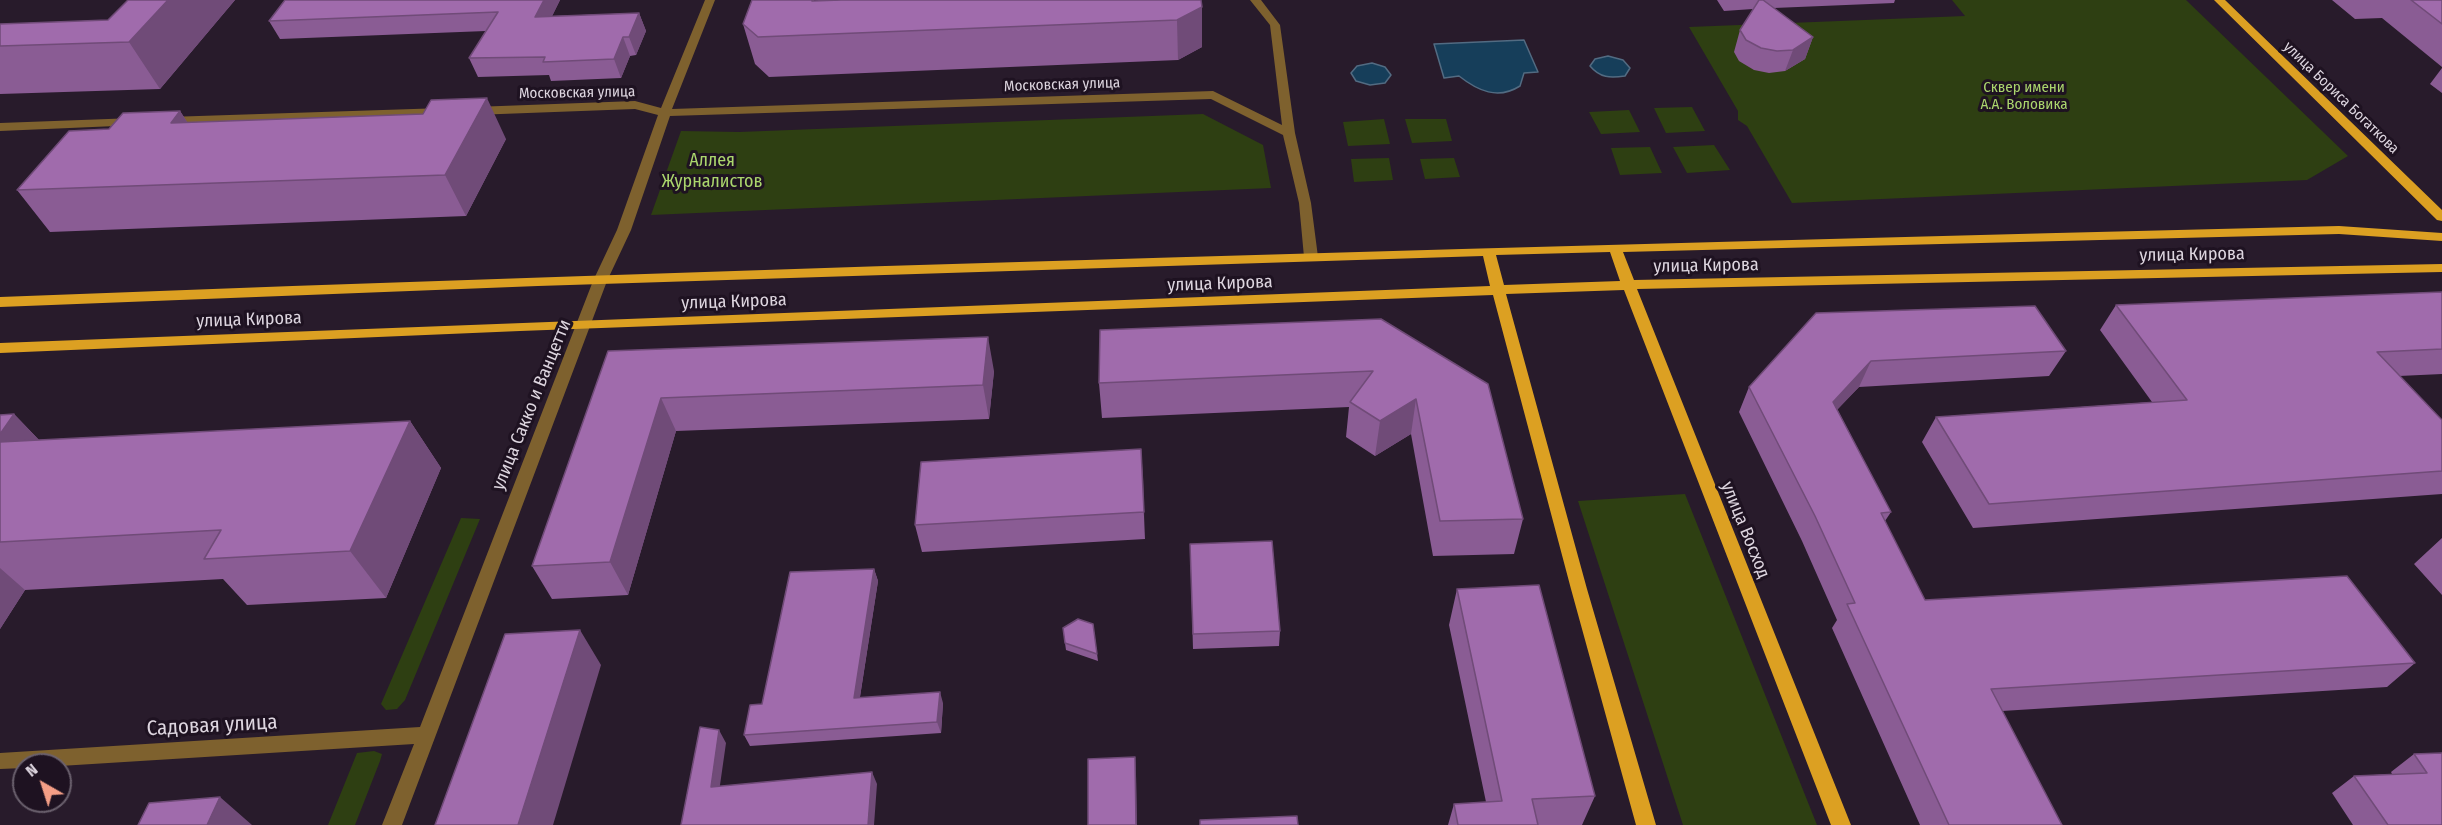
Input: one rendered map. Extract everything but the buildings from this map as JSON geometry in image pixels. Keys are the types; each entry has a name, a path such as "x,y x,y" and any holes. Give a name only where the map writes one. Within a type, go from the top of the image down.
{"main road":[{"name":"улица Бориса Богаткова","path":"2219,0 2442,217"},
{"name":"улица Кирова","path":"0,302 1488,251 2339,230 2442,237"},
{"name":"улица Восход","path":"1615,248 1841,825"},
{"path":"1488,251 1579,589 1646,825"},
{"name":"улица Кирова","path":"0,348 520,326 584,326 1629,285 2442,268"}],"street":[{"name":"улица Сакко и Ванцетти","path":"392,825 600,280 624,230 665,113 710,0"},
{"path":"1255,0 1275,25 1289,134 1305,203 1311,256"},
{"name":"Московская улица","path":"0,127 635,105 665,113 1213,95 1289,134"},
{"name":"Садовая улица","path":"0,761 426,735"}],"green space":[{"name":"Cквер имени А.А. Воловика","path":"1952,0 2186,0 2348,156 2307,180 1792,203 1747,126 1738,120 1738,111 1689,27 1965,16"},
{"path":"1692,107 1705,131 1666,133 1654,108"},
{"path":"1629,110 1640,132 1601,134 1589,112"},
{"name":"Аллея Журналистов","path":"1203,114 1263,145 1271,188 651,215 681,131 739,132"},
{"path":"1384,119 1390,144 1348,146 1343,122"},
{"path":"1405,119 1446,119 1452,141 1412,143"},
{"path":"1714,145 1730,170 1687,173 1673,147"},
{"path":"1650,147 1662,173 1620,175 1611,148"},
{"path":"1389,158 1393,180 1354,182 1351,159"},
{"path":"1454,158 1460,177 1425,179 1420,159"},
{"path":"1685,494 1817,825 1683,825 1578,501"},
{"path":"461,518 480,519 405,700 397,709 386,710 381,704"},
{"path":"374,751 382,754 355,825 328,825 357,753"}],"water":[{"path":"1524,40 1538,72 1524,73 1520,86 1496,93 1473,86 1459,76 1444,78 1434,44"},
{"path":"1608,56 1623,60 1630,68 1625,76 1606,76 1590,66 1595,59"},
{"path":"1372,63 1385,67 1391,75 1385,83 1370,85 1356,81 1351,73 1357,66"}]}
